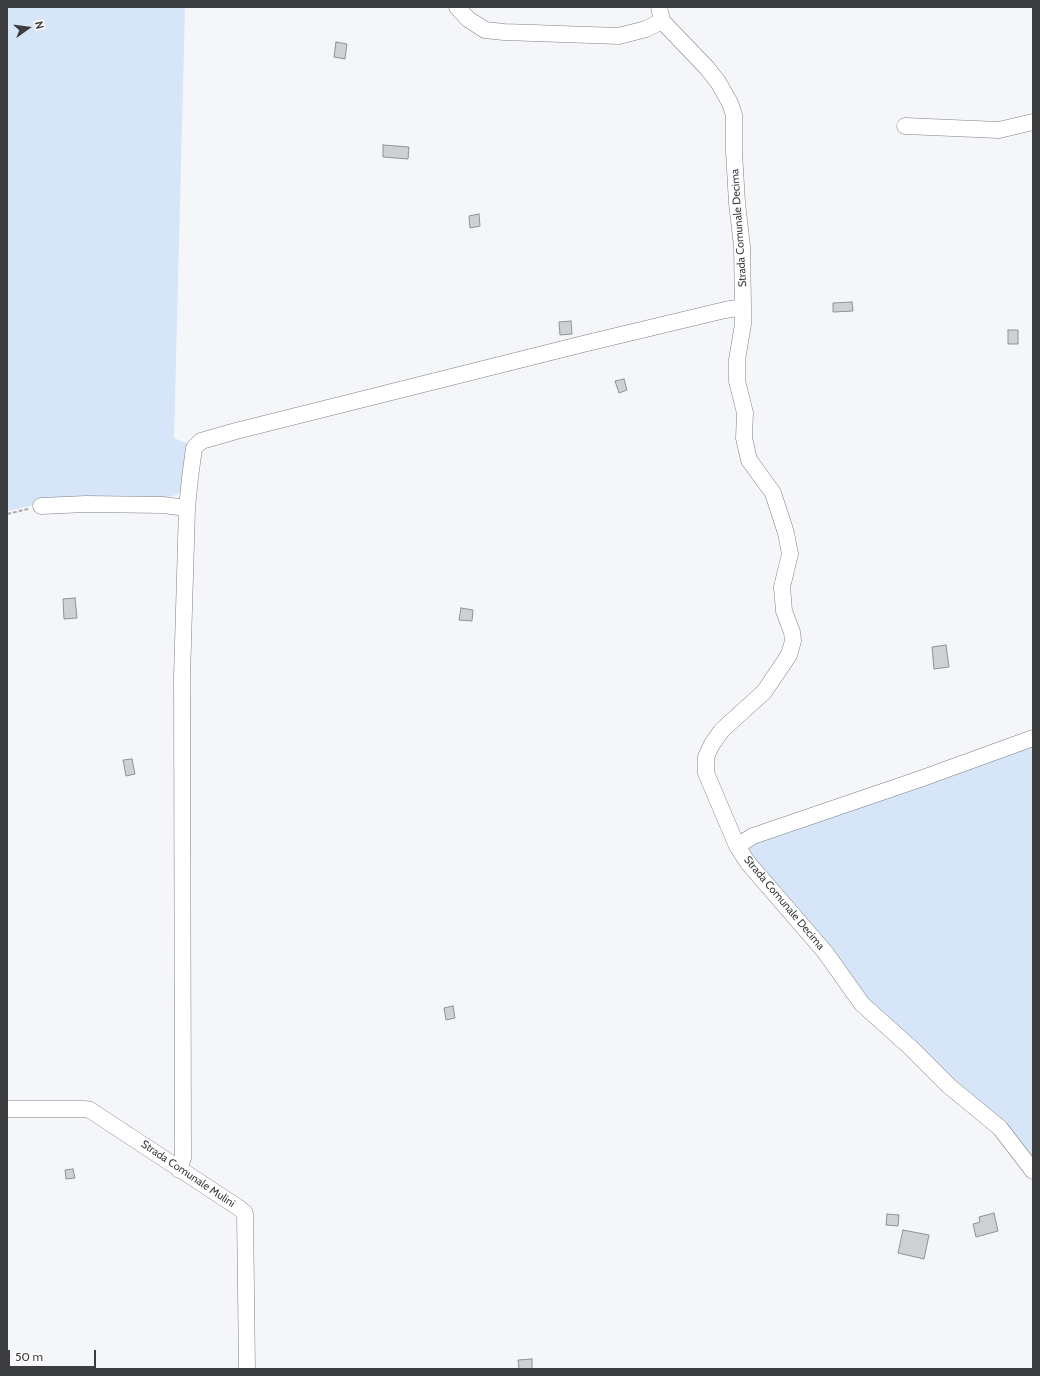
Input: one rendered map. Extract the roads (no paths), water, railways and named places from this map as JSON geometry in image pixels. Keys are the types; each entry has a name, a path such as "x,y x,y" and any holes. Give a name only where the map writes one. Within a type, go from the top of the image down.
{"street":[{"path":"456,7 468,19 485,30 619,36 646,29 661,14"},
{"name":"Strada Comunale Decima","path":"661,14 708,68 730,103 734,115 734,152 737,203 742,246 743,308 743,324 737,360 737,380 745,413 744,438 749,460 773,493 786,534 790,554 782,587 784,611 792,632 793,641 789,655 764,692 722,730 712,744 706,757 706,773 737,846 748,863 825,952 862,1004 911,1048 949,1086 1000,1128 1033,1171"},
{"path":"905,126 1000,130 1033,122"},
{"path":"179,1170 182,1158 182,677 187,508 194,448 201,441 587,343 725,310 743,308"},
{"path":"41,506 86,504 187,508"},
{"path":"737,846 753,836 920,779 1033,738"},
{"name":"Strada Comunale Mulini","path":"7,1108 90,1110 179,1170 239,1208 245,1214 247,1369"}]}
